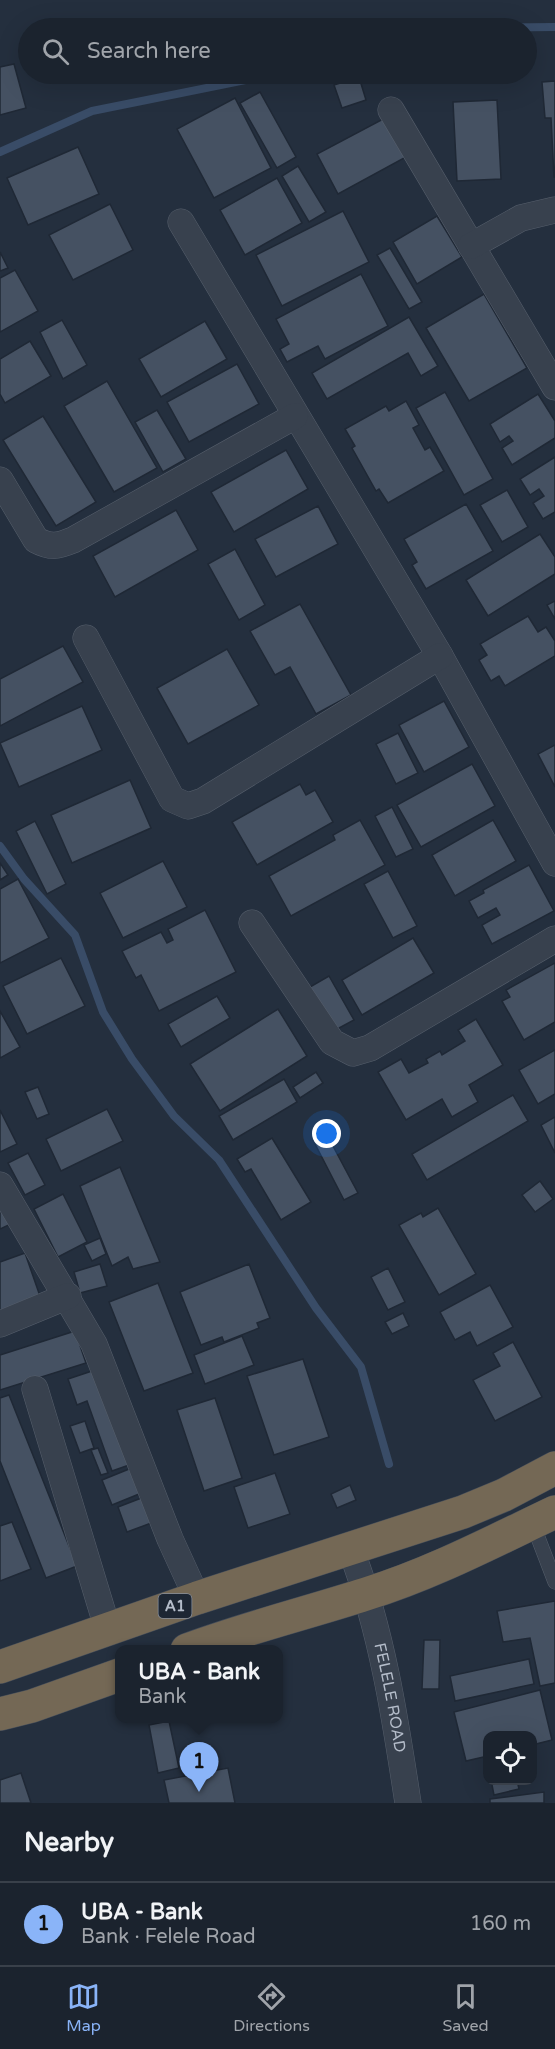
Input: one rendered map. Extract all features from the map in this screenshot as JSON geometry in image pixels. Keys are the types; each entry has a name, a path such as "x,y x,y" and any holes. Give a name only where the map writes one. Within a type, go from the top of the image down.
{"highway":[{"name":"A1","path":"7,1665 197,1598 463,1512 504,1495 555,1468"},
{"path":"201,1645 285,1616 368,1594 430,1569 544,1517"},
{"path":"0,1714 32,1706 115,1676"}],"street":[{"path":"391,110 555,387"},
{"path":"471,246 521,219 555,210"},
{"path":"181,222 440,656 555,863"},
{"path":"0,480 36,540 46,545 57,546 84,534 296,416"},
{"path":"86,638 172,799 188,806 203,801 440,656"},
{"path":"252,923 332,1042 352,1053 370,1048 555,939"},
{"path":"0,1185 68,1296 94,1344 170,1539 197,1598"},
{"path":"0,1324 68,1296"},
{"path":"35,1389 108,1630"},
{"name":"FELELE ROAD","path":"351,1550 368,1594 392,1699 408,1803"}],"lane":[{"path":"544,1517 555,1582"}],"building":[{"path":"14,64 26,108 0,115 0,67"},
{"path":"555,81 554,177 551,118 545,118 542,82"},
{"path":"361,84 366,100 342,108 334,85"},
{"path":"260,92 296,157 277,168 240,103"},
{"path":"235,98 271,168 214,198 177,129"},
{"path":"497,100 501,179 457,181 453,102"},
{"path":"385,118 406,157 338,194 317,154"},
{"path":"78,147 99,194 28,225 7,178"},
{"path":"298,166 326,212 309,222 282,176"},
{"path":"277,178 302,223 245,255 220,210"},
{"path":"110,204 133,250 73,280 49,235"},
{"path":"343,211 369,262 282,306 256,255"},
{"path":"437,216 462,257 417,284 393,242"},
{"path":"390,248 422,302 409,309 377,255"},
{"path":"0,252 8,268 0,271"},
{"path":"15,270 38,311 0,332 0,278"},
{"path":"361,274 388,326 325,359 318,346 287,362 280,349 289,344 276,319"},
{"path":"484,294 527,368 469,401 426,328"},
{"path":"409,317 438,366 421,376 408,353 327,399 312,373"},
{"path":"62,320 87,365 63,379 40,332"},
{"path":"205,321 227,359 161,397 139,359"},
{"path":"30,341 51,376 5,403 0,394 0,359"},
{"path":"237,364 259,404 189,442 167,402"},
{"path":"107,381 157,468 114,492 64,406"},
{"path":"445,392 493,479 464,495 416,408"},
{"path":"538,394 555,421 555,438 512,465 502,448 513,441 509,436 500,442 490,424"},
{"path":"406,401 419,425 413,428 425,450 430,447 444,471 388,503 379,489 376,491 352,448 355,446 345,429 386,406 389,411"},
{"path":"157,410 186,459 163,472 135,422"},
{"path":"43,416 96,502 56,526 3,440"},
{"path":"286,450 308,489 234,532 211,492"},
{"path":"555,457 555,512 543,519 533,503 544,496 539,489 530,495 520,479"},
{"path":"507,490 528,527 502,542 480,505"},
{"path":"466,504 493,551 426,589 412,565 417,562 404,539"},
{"path":"318,506 338,544 276,577 255,539"},
{"path":"176,510 198,550 115,597 93,556"},
{"path":"540,534 555,557 555,574 488,616 466,580"},
{"path":"235,549 265,605 239,620 208,564"},
{"path":"555,601 555,619 547,605"},
{"path":"300,604 351,695 316,714 290,667 275,675 250,631"},
{"path":"528,616 538,632 546,627 555,641 555,656 505,686 499,676 491,681 479,660 487,655 480,644"},
{"path":"63,646 83,682 0,726 0,679"},
{"path":"227,649 259,705 188,744 157,688"},
{"path":"444,701 469,747 424,772 399,725"},
{"path":"82,706 102,750 19,787 0,743"},
{"path":"398,733 418,773 396,784 376,744"},
{"path":"555,745 555,787 538,754"},
{"path":"472,764 495,806 421,847 397,805"},
{"path":"130,780 151,828 72,863 51,815"},
{"path":"300,784 306,795 315,790 333,822 257,865 232,822"},
{"path":"392,807 413,849 396,857 375,816"},
{"path":"360,820 385,865 291,916 269,876 335,840 333,835"},
{"path":"493,820 516,861 455,896 432,855"},
{"path":"35,821 66,884 47,894 16,831"},
{"path":"163,861 187,907 123,938 100,893"},
{"path":"0,863 8,875 0,880"},
{"path":"529,865 554,911 492,944 482,925 500,915 496,908 478,918 469,901 484,893 483,890"},
{"path":"388,871 417,926 393,938 364,884"},
{"path":"18,879 49,938 0,963 0,889"},
{"path":"205,910 236,972 159,1011 141,975 136,978 122,951 161,932 167,943 173,940 168,929"},
{"path":"413,938 434,973 362,1015 342,980"},
{"path":"61,958 85,1006 27,1034 3,986"},
{"path":"555,963 555,1022 524,1040 502,1001 510,997 506,990"},
{"path":"329,976 354,1020 328,1034 303,991"},
{"path":"217,996 230,1018 181,1047 168,1024"},
{"path":"278,1009 307,1056 220,1111 190,1064"},
{"path":"0,1011 20,1047 0,1058"},
{"path":"476,1019 503,1065 469,1085 478,1102 452,1117 442,1099 406,1120 378,1072 401,1059 409,1073 428,1063 426,1059 440,1051 442,1055 465,1041 458,1030"},
{"path":"555,1050 555,1094 538,1104 519,1070"},
{"path":"316,1072 323,1083 300,1098 293,1087"},
{"path":"284,1079 297,1102 233,1140 219,1116"},
{"path":"38,1087 49,1114 37,1119 25,1092"},
{"path":"513,1095 528,1121 427,1180 412,1154"},
{"path":"107,1109 123,1141 61,1171 46,1139"},
{"path":"0,1110 17,1144 0,1152"},
{"path":"555,1117 555,1153 541,1125"},
{"path":"326,1133 358,1193 344,1200 313,1140"},
{"path":"272,1138 311,1202 281,1220 251,1169 245,1172 237,1159"},
{"path":"28,1153 45,1185 25,1195 8,1163"},
{"path":"120,1167 160,1262 133,1269 128,1257 112,1266 80,1186"},
{"path":"540,1181 553,1199 535,1212 522,1195"},
{"path":"63,1194 87,1242 58,1257 34,1209"},
{"path":"0,1198 13,1223 0,1229"},
{"path":"438,1208 476,1274 439,1295 399,1225 421,1213 423,1217"},
{"path":"100,1238 106,1254 92,1261 84,1245"},
{"path":"25,1253 41,1299 0,1313 0,1262"},
{"path":"100,1264 107,1286 80,1293 74,1272"},
{"path":"249,1264 270,1318 257,1323 259,1328 224,1342 222,1337 201,1345 180,1292"},
{"path":"388,1268 405,1302 388,1310 371,1277"},
{"path":"158,1283 193,1373 144,1391 109,1302"},
{"path":"490,1285 513,1327 477,1346 470,1332 455,1340 440,1312"},
{"path":"403,1313 409,1326 392,1334 385,1322"},
{"path":"75,1331 86,1363 0,1390 0,1355"},
{"path":"242,1336 254,1365 205,1384 194,1355"},
{"path":"513,1342 542,1397 495,1421 473,1380 500,1366 493,1353"},
{"path":"303,1359 329,1437 274,1455 247,1376"},
{"path":"98,1369 132,1464 112,1471 87,1401 77,1405 68,1379"},
{"path":"9,1395 77,1566 46,1578 0,1461 0,1398"},
{"path":"215,1398 242,1478 204,1491 177,1410"},
{"path":"85,1421 94,1448 80,1453 70,1426"},
{"path":"98,1448 108,1473 101,1475 91,1450"},
{"path":"134,1467 144,1492 112,1505 102,1480"},
{"path":"275,1473 290,1514 248,1528 234,1487"},
{"path":"350,1485 356,1500 337,1508 331,1494"},
{"path":"144,1497 154,1522 127,1532 118,1507"},
{"path":"12,1522 31,1569 0,1581 0,1526"},
{"path":"555,1601 555,1683 540,1686 530,1638 503,1642 497,1611"},
{"path":"424,1640 440,1640 439,1689 422,1689"},
{"path":"529,1659 534,1684 455,1701 450,1676"},
{"path":"540,1690 552,1740 537,1744 537,1731 483,1731 483,1757 466,1761 454,1712"},
{"path":"169,1723 179,1768 158,1773 149,1725"},
{"path":"228,1768 235,1803 169,1803 164,1780"},
{"path":"21,1773 31,1803 0,1803 0,1780"},
{"path":"492,1785 518,1785 519,1789 494,1795"},
{"path":"544,1792 544,1803 490,1803 490,1799"}],"waterway":[{"path":"537,27 555,27"},
{"path":"0,152 92,111 226,84"},
{"path":"0,846 24,879 75,935 103,1012 132,1059 174,1116 219,1160 316,1308 361,1367 389,1464"}],"place":[{"name":"UBA - Bank","path":"199,1792"}]}
